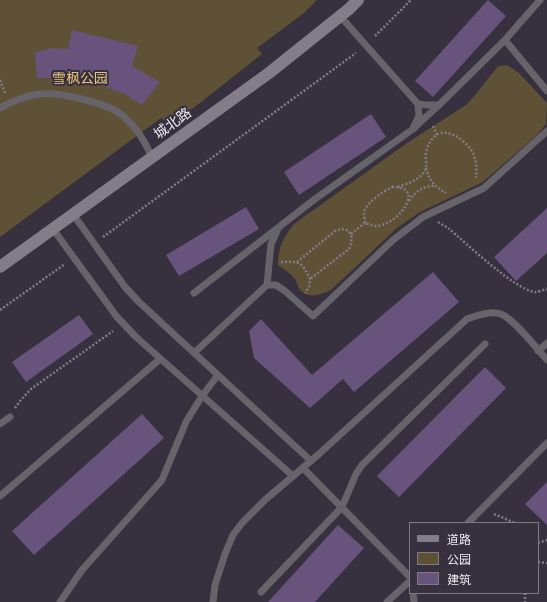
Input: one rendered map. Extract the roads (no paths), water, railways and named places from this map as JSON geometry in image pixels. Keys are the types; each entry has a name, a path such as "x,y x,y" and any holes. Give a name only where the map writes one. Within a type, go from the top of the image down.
{"street":[{"name":"城北路","path":"0,267 269,73 358,0"}],"lane":[{"path":"194,293 316,199 413,129 505,40 540,0"},
{"path":"340,16 418,104 427,106 439,105"},
{"path":"505,40 547,91"},
{"path":"0,108 9,102 41,94 68,96 99,104 121,115 142,137 152,157"},
{"path":"413,129 419,116 418,104"},
{"path":"194,352 268,285 276,284 313,316 393,240 423,217 484,188 547,131"},
{"path":"73,214 125,287 139,302 311,461"},
{"path":"52,229 123,324 160,359 293,476"},
{"path":"268,285 271,244 277,230"},
{"path":"213,602 215,585 232,535 266,499 311,461 467,319 482,313 500,313 517,326 547,360"},
{"path":"538,351 547,343"},
{"path":"261,592 342,507 356,474 362,465 485,344"},
{"path":"0,496 160,359"},
{"path":"60,602 82,570 162,480 186,422 202,396 218,375"},
{"path":"0,424 10,417"},
{"path":"469,522 547,443"},
{"path":"303,468 409,576"},
{"path":"387,602 409,582"}],"park label":[{"name":"雪枫公园","path":"80,79"}]}
